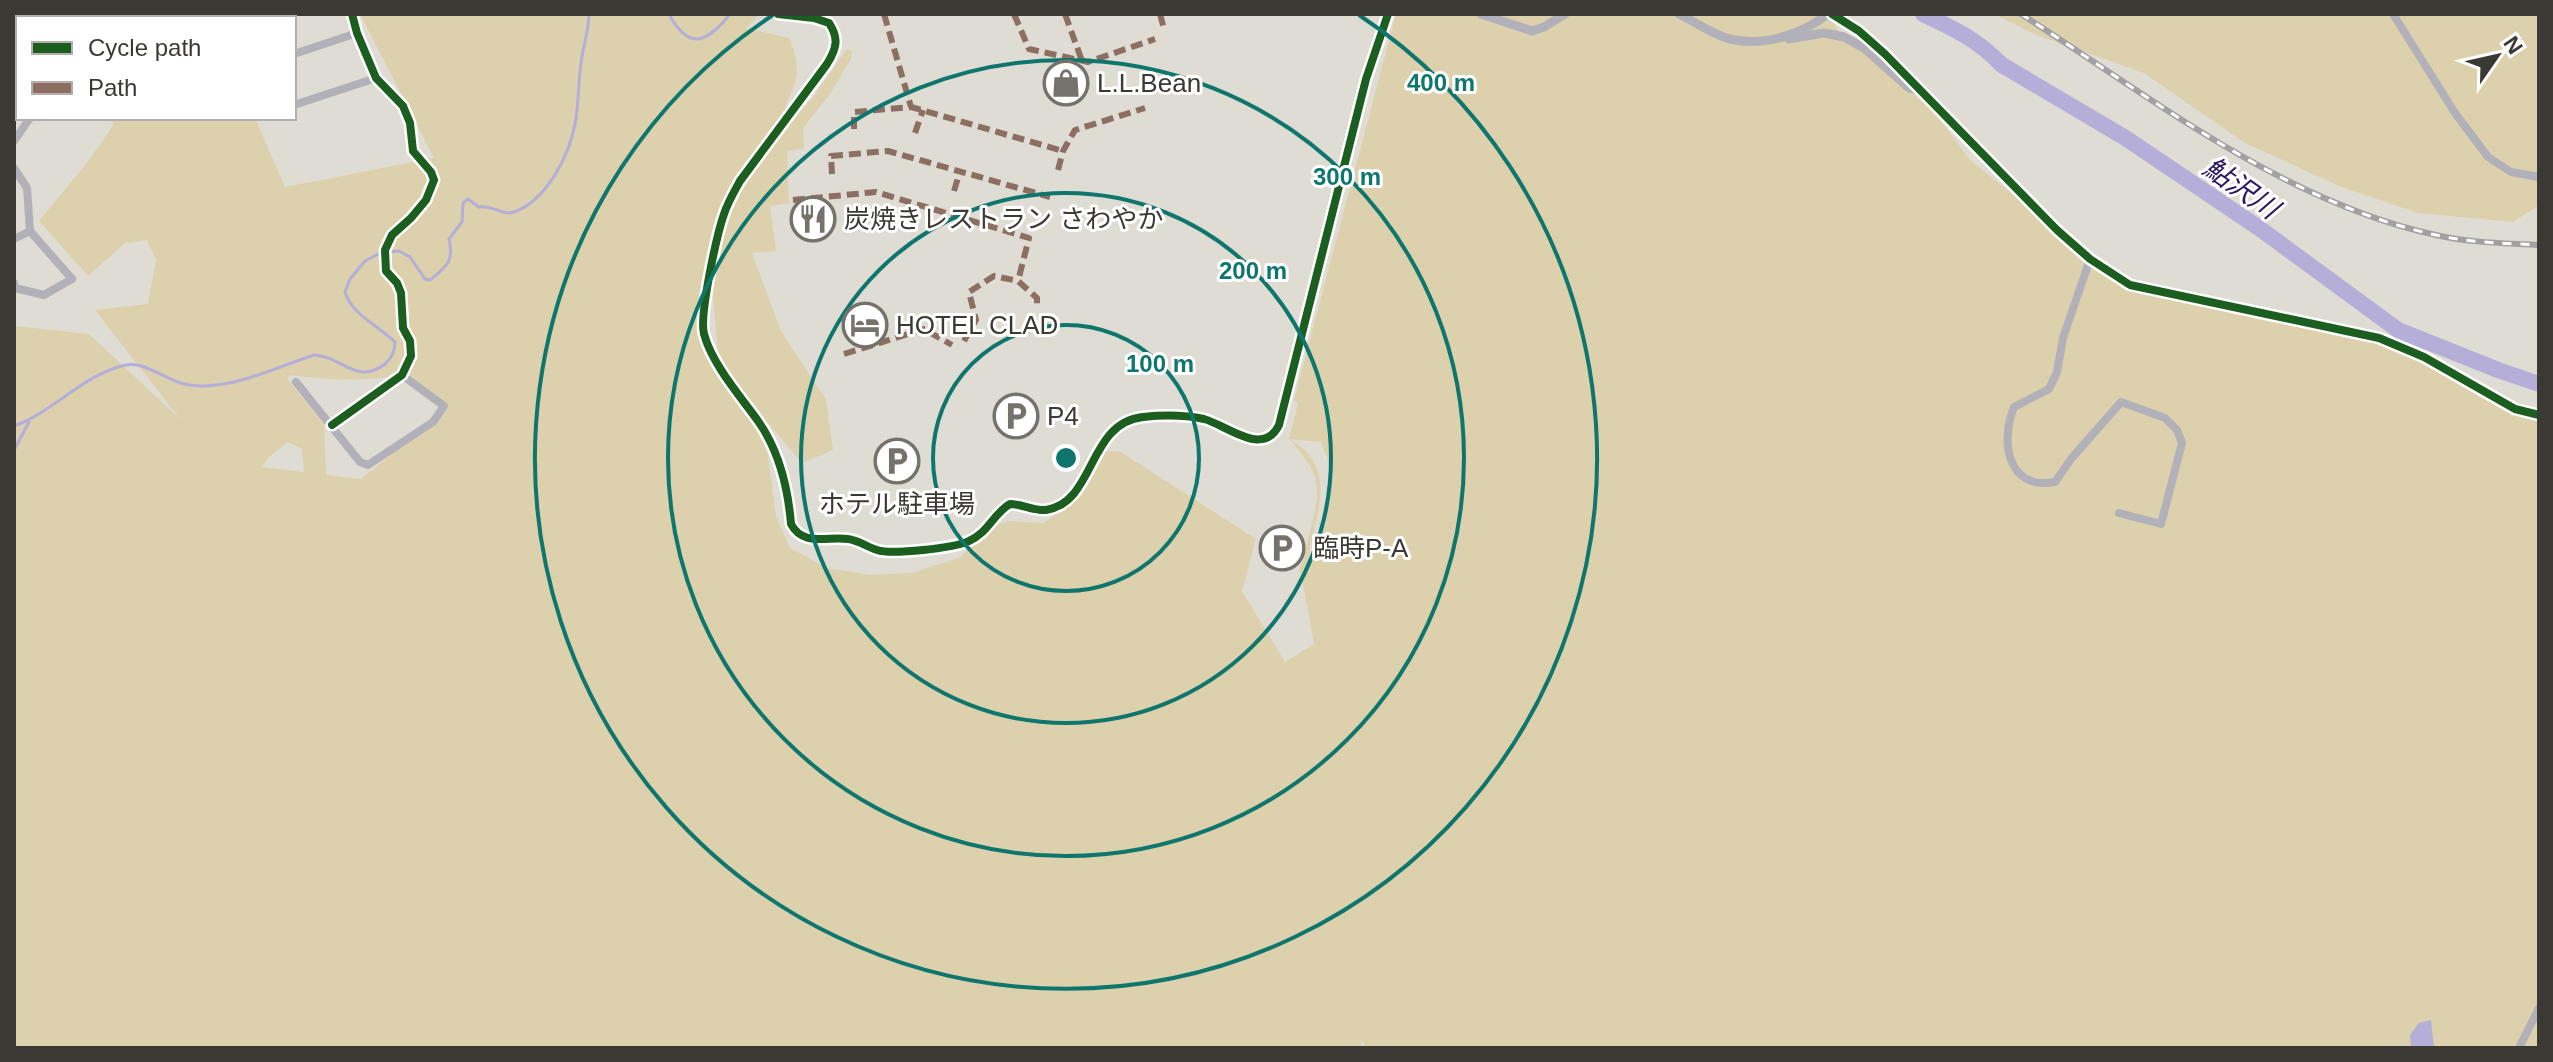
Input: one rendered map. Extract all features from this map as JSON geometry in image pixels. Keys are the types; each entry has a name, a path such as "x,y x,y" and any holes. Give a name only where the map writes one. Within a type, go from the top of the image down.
{"street":[{"path":"332,425 402,375 411,356 410,341 403,328 401,293 386,271 385,250 392,235 426,200 434,180 413,151 410,123 403,106 376,78 352,14"},
{"path":"778,14 829,23 836,46 827,64 732,196 721,226 703,319 704,337 742,403 770,442 786,482 794,530 806,538 846,538 875,550 889,552 958,545 972,540 1010,504 1043,510 1056,507 1077,489 1107,435 1118,425 1132,419 1192,417 1207,420 1249,439 1261,440 1271,436 1279,425 1366,79 1388,14"},
{"path":"1481,14 1532,31 1565,14"},
{"path":"1679,14 1734,40 1766,41 1816,24 1830,14 1876,45 2024,198 2090,259 2130,285 2379,338 2424,357 2515,409 2539,415"},
{"path":"2393,14 2455,113 2488,157 2511,172 2539,177"},
{"path":"296,53 357,33"},
{"path":"1781,37 1789,39 1824,33 1844,37 1864,48 1909,88 1922,90"},
{"path":"296,104 376,78"},
{"path":"14,141 29,120"},
{"path":"14,168 27,188 30,231 72,279 44,295 15,288"},
{"path":"14,239 30,231"},
{"path":"2090,259 2063,338 2057,372 2049,389 2014,407 2007,445 2015,470 2028,480 2045,484 2055,482 2121,402 2165,418 2177,430 2182,443 2161,524 2119,513"},
{"path":"296,382 360,462 368,465 433,422 444,406 402,375"},
{"path":"2519,1048 2539,1008"}],"shaded area":[{"path":"100,14 288,14 278,16"},
{"path":"360,14 760,14 746,28 789,38 793,48 797,72 785,106 795,114 812,99 847,49 852,51 851,59 830,94 803,128 804,149 787,151 789,203 770,206 776,251 752,253 781,331 826,400 833,450 802,463 734,383 764,427 776,516 790,548 827,568 870,575 911,573 959,558 992,527 1008,521 1044,523 1074,499 1101,452 1119,451 1256,539 1242,591 1285,662 1314,644 1299,568 1304,558 1317,496 1314,474 1289,439 1298,404 1294,400 1396,14 1830,14 1842,40 1886,55 1921,94 1970,160 2057,230 2097,270 2174,294 2393,344 2500,400 2539,413 2539,1048 1365,1048 1362,1039 1364,1048 14,1048 14,326 89,334 181,420 95,310 148,304 156,260 147,240 125,243 88,276 39,221 86,164 113,126 112,120 256,120 285,187 434,158","holes":["709,254 719,363 706,346","290,375 346,380 402,375 441,402 447,410 361,479 326,475 324,424 287,379","1290,439 1321,442 1333,474 1325,527 1319,522 1318,546 1309,556 1319,505 1320,479 1310,456","288,442 302,449 304,472 262,467"]},
{"path":"1994,14 2245,14 2246,17 2252,14 2539,14 2539,205 2513,222 2418,213 2344,188 2245,143 2144,73 2034,34"},
{"path":"2431,1020 2434,1048 2411,1048 2410,1035 2419,1023"}],"waterway":[{"path":"14,426 29,420 96,376 126,365 148,368 177,382 200,386 250,378 314,355 357,371 375,370 385,364 393,354 395,342 354,307 345,292 350,279 365,261 382,252 399,251 410,257 425,279 430,280 448,263 451,253 449,239 462,222 463,203 468,199 479,207 510,213 526,206 546,188 562,163 572,137 589,14"},
{"path":"669,14 684,34 699,39 714,31 730,14"},
{"name":"鮎沢川","path":"1923,14 1965,35 2002,65 2124,137 2259,228 2398,330 2539,384"},
{"path":"14,450 29,422"}],"railway":[{"path":"2021,14 2220,143 2325,198 2380,219 2436,235 2539,245"}],"marked path":[{"path":"884,14 911,107"},
{"path":"1014,14 1029,49 1088,62 1155,39"},
{"path":"1065,14 1082,61"},
{"path":"1160,14 1164,29"},
{"path":"854,129 854,112 911,107 1063,151"},
{"path":"1058,170 1063,151 1075,130 1145,108"},
{"path":"915,133 923,110"},
{"path":"832,174 831,156 888,151 1050,197"},
{"path":"954,191 960,171"},
{"path":"793,200 876,192 1029,238 1018,281"},
{"path":"964,341 976,320 969,292 994,276 1018,281 1037,298 1037,305"},
{"path":"844,354 924,329 952,345"}],"cycle path":[{"path":"332,425 402,375 411,356 410,341 403,328 401,293 386,271 385,250 392,235 426,200 434,180 413,151 410,123 403,106 376,78 352,14"},
{"path":"778,14 829,23 834,33 835,48 827,64 740,181 727,205 710,274 704,334 720,368 772,445 785,484 791,524 796,531 809,538 848,539 877,550 896,552 969,541 976,538 1010,504 1042,510 1062,504 1084,479 1111,433 1125,422 1143,417 1181,416 1204,419 1254,439 1264,439 1272,434 1279,425 1366,79 1388,14"},
{"path":"1832,14 1859,31 1885,54 2057,230 2090,259 2130,285 2379,338 2424,357 2515,409 2539,415"}],"place":[{"name":"L.L.Bean","path":"1066,83"},
{"name":"炭焼きレストラン さわやか","path":"813,219"},
{"name":"HOTEL CLAD","path":"865,325"},
{"name":"P4","path":"1016,416"},
{"name":"ホテル駐車場","path":"897,461"},
{"name":"臨時P-A","path":"1282,548"}]}
